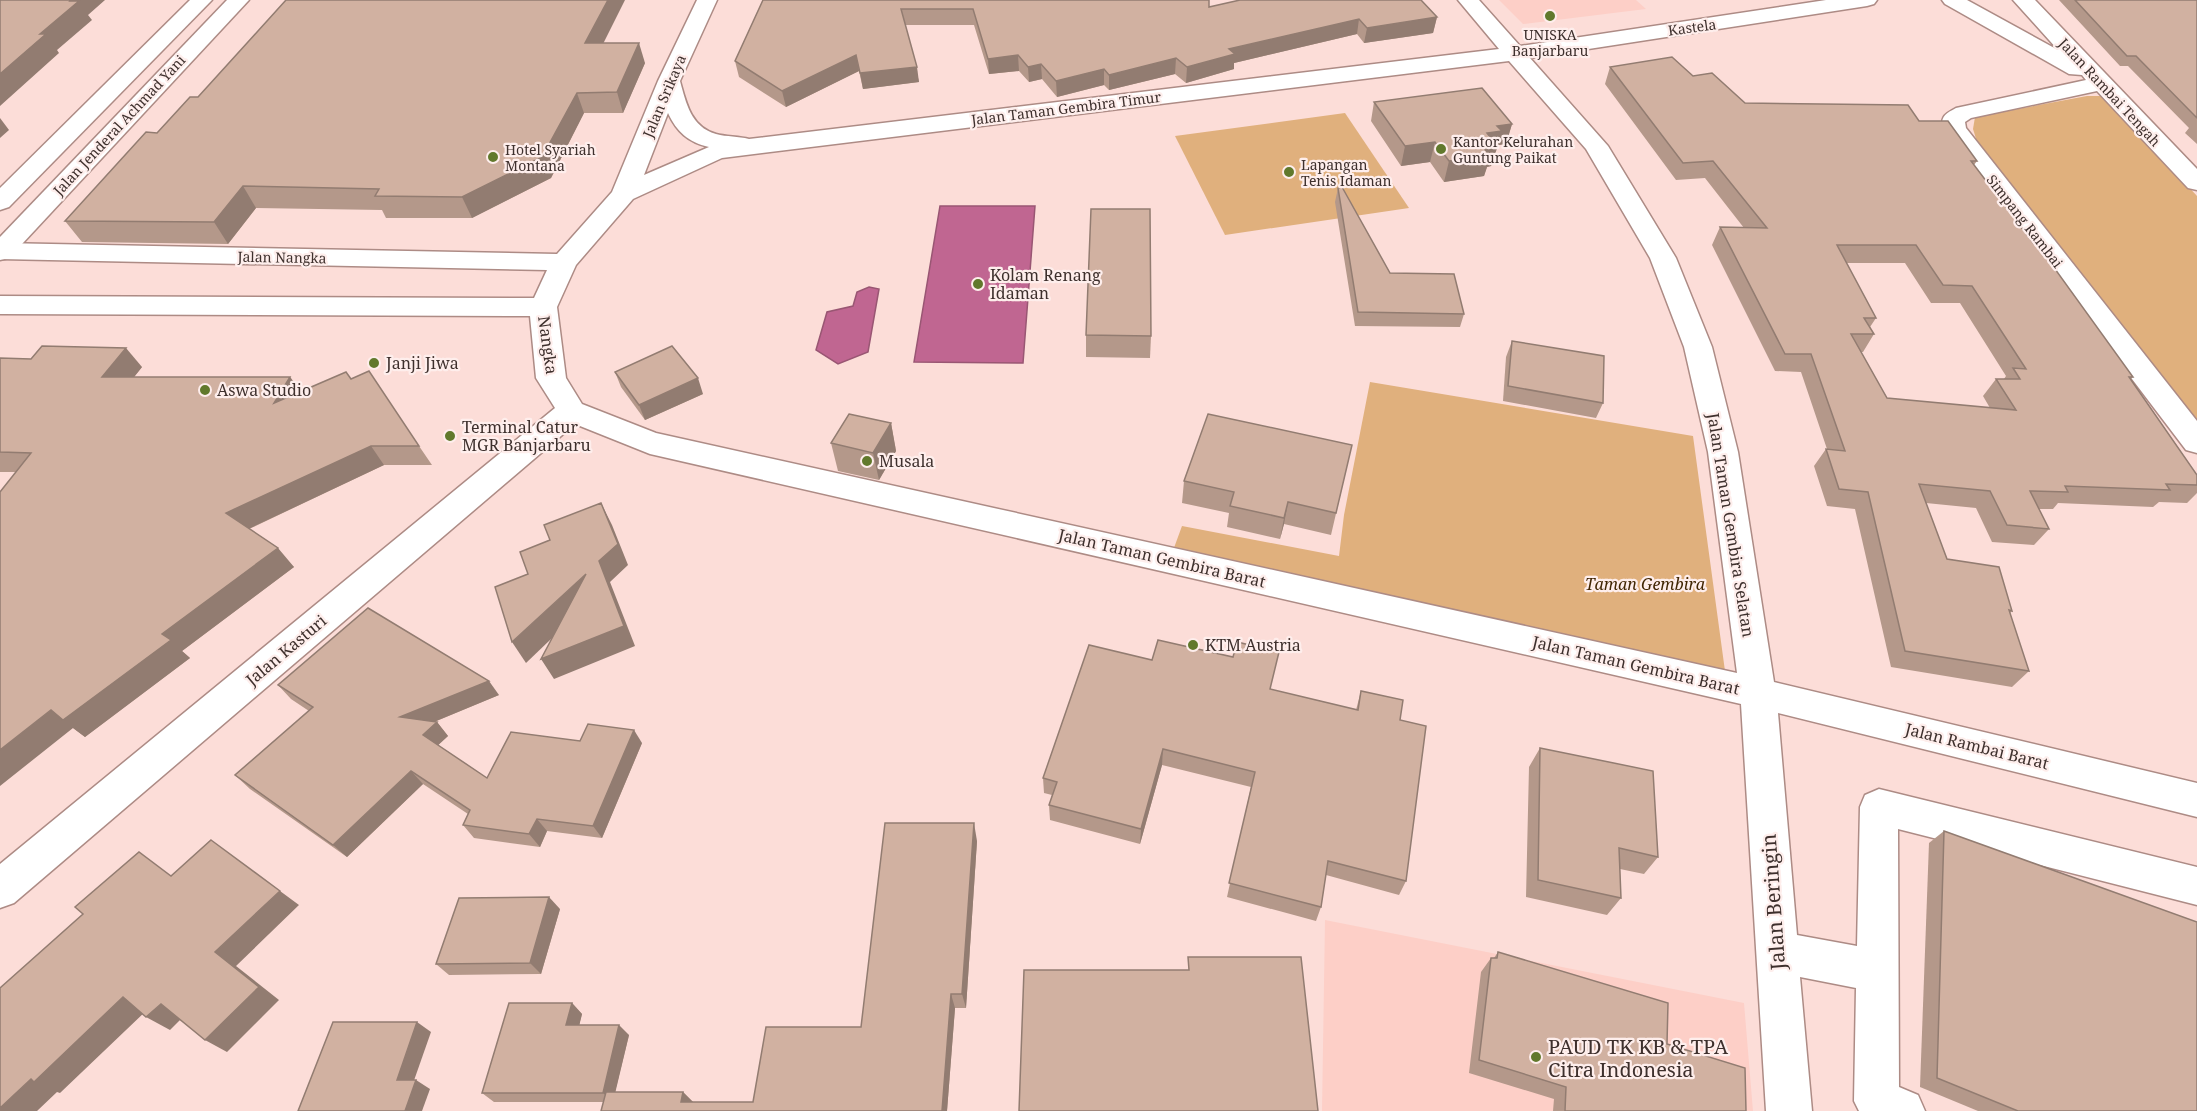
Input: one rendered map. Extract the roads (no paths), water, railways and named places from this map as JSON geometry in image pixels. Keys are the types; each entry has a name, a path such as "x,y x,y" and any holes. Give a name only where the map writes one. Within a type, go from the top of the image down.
{"main road":[{"name":"Jalan Jenderal Achmad Yani","path":"0,202 202,0"},
{"name":"Jalan Jenderal Achmad Yani","path":"0,252 239,0"},
{"name":"Jalan Srikaya","path":"624,194 669,81 707,0"},
{"name":"Jalan Taman Gembira Selatan","path":"1468,0 1596,146 1663,258 1698,347 1723,452 1758,693"},
{"name":"Kastela","path":"1516,53 1821,4 1867,0"},
{"path":"1952,0 2102,83"},
{"name":"Jalan Rambai Tengah","path":"2023,0 2197,183"},
{"name":"Jalan Taman Gembira Timur","path":"624,194 716,152 756,145 1516,53"},
{"path":"669,81 675,107 686,127 712,142 756,145"},
{"name":"Simpang Rambai","path":"2102,83 1964,113 1953,119 1954,129 2197,442"},
{"name":"Nangka","path":"572,411 551,378 543,307 564,262 624,194"},
{"name":"Jalan Nangka","path":"0,252 564,262"},
{"path":"0,305 543,307"},
{"name":"Jalan Taman Gembira Barat","path":"572,411 650,443 1758,693"},
{"name":"Jalan Kasturi","path":"0,889 572,411"},
{"name":"Jalan Rambai Barat","path":"1758,693 2197,800"},
{"name":"Jalan Beringin","path":"1758,693 1789,1111"},
{"path":"1902,1111 1876,1101 1880,807 2197,886"},
{"path":"1776,952 1877,970"}],"place":[{"name":"UNISKA Banjarbaru","path":"1550,16"},
{"name":"Kantor Kelurahan Guntung Paikat","path":"1441,149"},
{"name":"Hotel Syariah Montana","path":"493,157"},
{"name":"Lapangan Tenis Idaman","path":"1289,172"},
{"name":"Kolam Renang Idaman","path":"978,284"},
{"name":"Janji Jiwa","path":"374,363"},
{"name":"Aswa Studio","path":"205,390"},
{"name":"Terminal Catur MGR Banjarbaru","path":"450,436"},
{"name":"Musala","path":"867,461"},
{"name":"KTM Austria","path":"1193,645"},
{"name":"PAUD TK KB & TPA Citra Indonesia","path":"1536,1057"}],"park label":[{"name":"Taman Gembira","path":"1645,584"}]}
